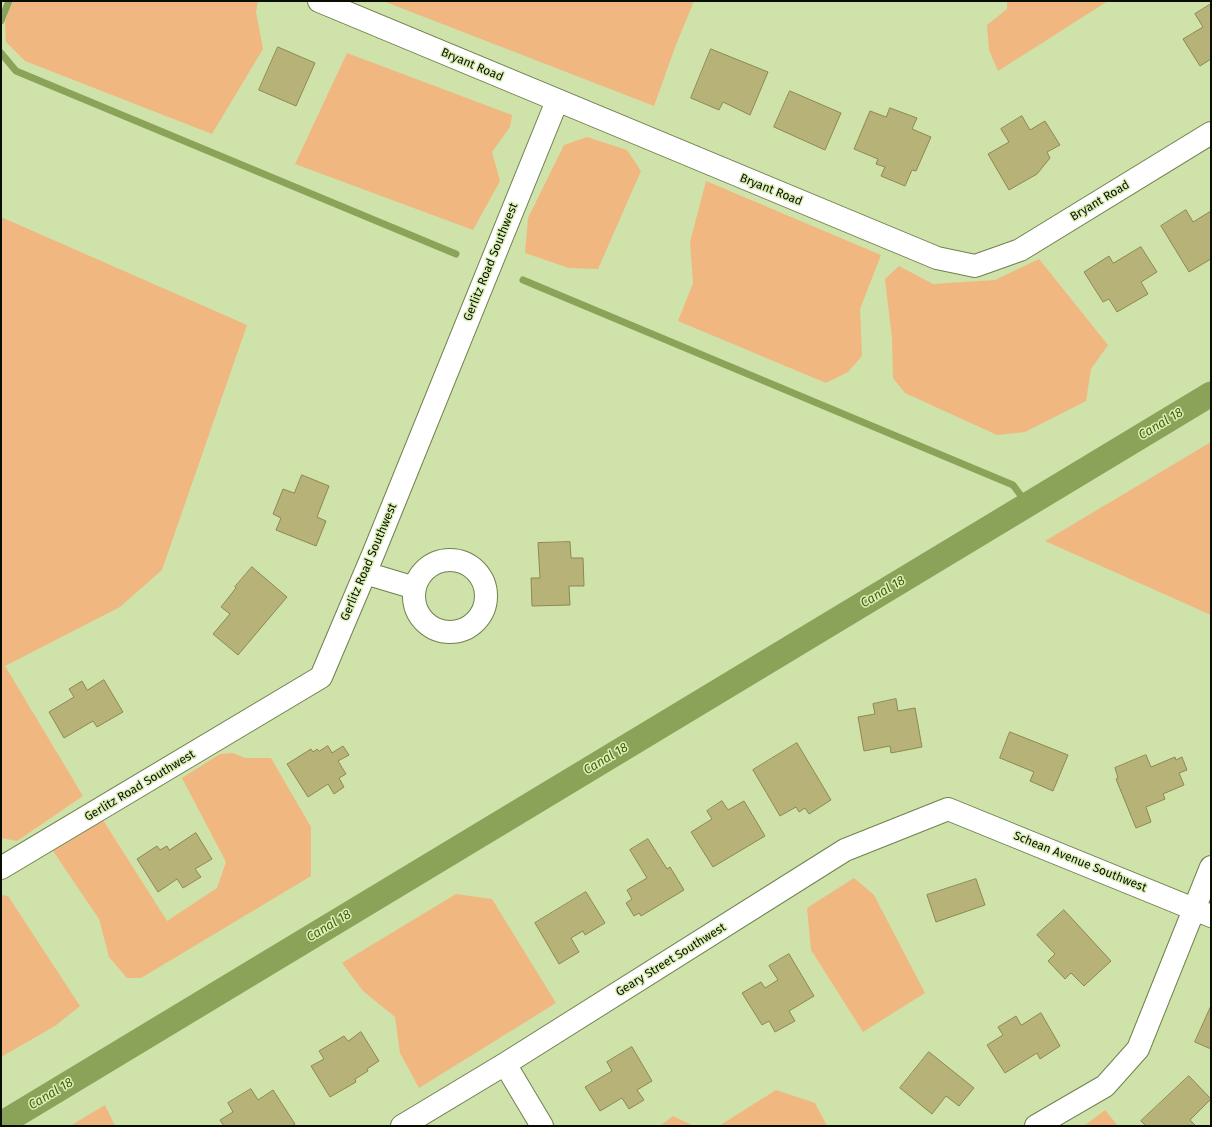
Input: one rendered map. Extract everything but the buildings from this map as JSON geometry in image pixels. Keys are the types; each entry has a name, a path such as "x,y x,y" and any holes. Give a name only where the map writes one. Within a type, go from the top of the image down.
{"street":[{"name":"Bryant Road","path":"319,1 937,258 975,266 1020,250 1211,133"},
{"name":"Gerlitz Road Southwest","path":"1,868 321,677 365,574 557,101"},
{"path":"365,574 415,588"},
{"name":"Schean Avenue Southwest","path":"948,809 1202,912"},
{"name":"Geary Street Southwest","path":"402,1126 505,1064 845,850 948,809"},
{"path":"1036,1126 1105,1086 1138,1049 1202,912 1211,868"},
{"path":"505,1064 542,1126"}],"shaded area":[{"path":"13,1 258,1 256,12 263,49 212,134 25,61 6,42 5,22"},
{"path":"383,1 694,1 674,50 654,106"},
{"path":"1007,1 1108,1 998,71 989,50 987,25 1007,9"},
{"path":"347,53 512,115 510,127 492,152 500,181 473,230 295,164"},
{"path":"587,137 627,150 641,171 598,269 569,268 525,253 528,218 564,145"},
{"path":"706,181 881,255 860,309 862,356 848,372 826,383 678,321 693,283 690,242"},
{"path":"1,217 247,325 162,570 120,607 5,666 83,796 17,841 1,838"},
{"path":"1039,259 1108,345 1091,369 1086,401 1025,432 997,435 905,393 893,378 892,339 885,279 899,266 933,284 995,280"},
{"path":"1211,442 1211,615 1045,541"},
{"path":"233,753 245,758 271,758 311,827 311,876 141,978 127,978 109,957 99,919 53,851 103,820 167,921 217,888 226,862 182,778 220,754"},
{"path":"854,878 874,895 925,993 863,1032 811,950 807,908"},
{"path":"456,894 492,899 556,1003 419,1088 400,1053 395,1017 363,991 342,963"},
{"path":"1,895 8,896 80,1006 55,1026 1,1057"},
{"path":"776,1090 815,1103 827,1126 719,1126"},
{"path":"105,1105 115,1126 70,1126"},
{"path":"1105,1110 1118,1126 1084,1126"},
{"path":"673,1116 694,1126 660,1126"}],"waterway":[{"path":"1,21 9,1"},
{"path":"1,53 16,71 456,254"},
{"path":"523,280 1013,485 1028,505"},
{"name":"Canal 18","path":"1,1124 1211,394"}]}
